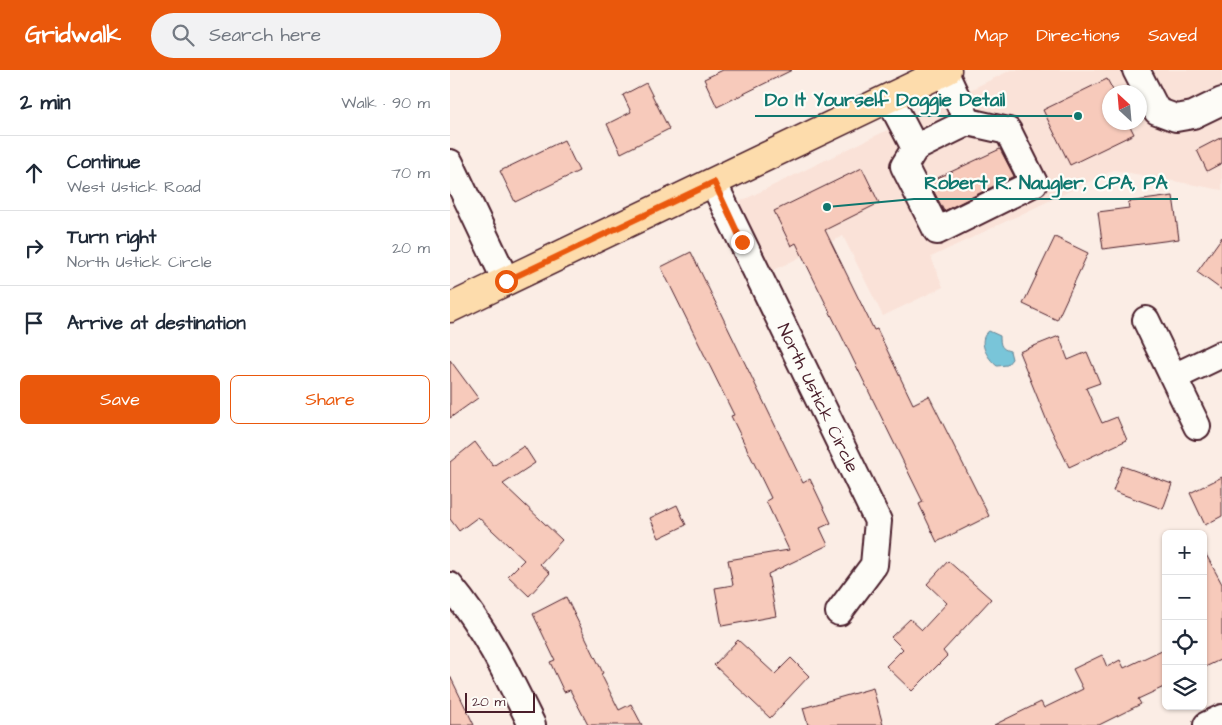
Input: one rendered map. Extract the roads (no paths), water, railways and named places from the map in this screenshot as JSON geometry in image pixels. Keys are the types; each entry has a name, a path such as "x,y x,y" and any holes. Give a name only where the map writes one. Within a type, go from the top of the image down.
{"main road":[{"path":"450,308 946,71"}],"street":[{"path":"1136,70 1157,111 1176,118 1193,115 1222,101"},
{"path":"946,71 968,122"},
{"path":"889,98 915,148"},
{"path":"968,122 1008,131 1034,184 937,231 904,166 915,148 968,122"},
{"path":"450,163 506,281"},
{"name":"North Ustick Circle","path":"714,182 878,521 874,566 839,612"},
{"path":"1146,320 1197,426"},
{"path":"1174,377 1222,354"},
{"path":"450,586 467,606 501,661 532,725"},
{"path":"1207,725 1222,718"}],"water":[{"path":"989,331 1000,336 1002,346 1010,351 1012,359 1007,365 997,366 984,349 983,339"}],"place":[{"name":"Do It Yourself Doggie Detail","path":"1078,116"},
{"name":"Robert R. Naugler, CPA, PA","path":"827,207"}]}
